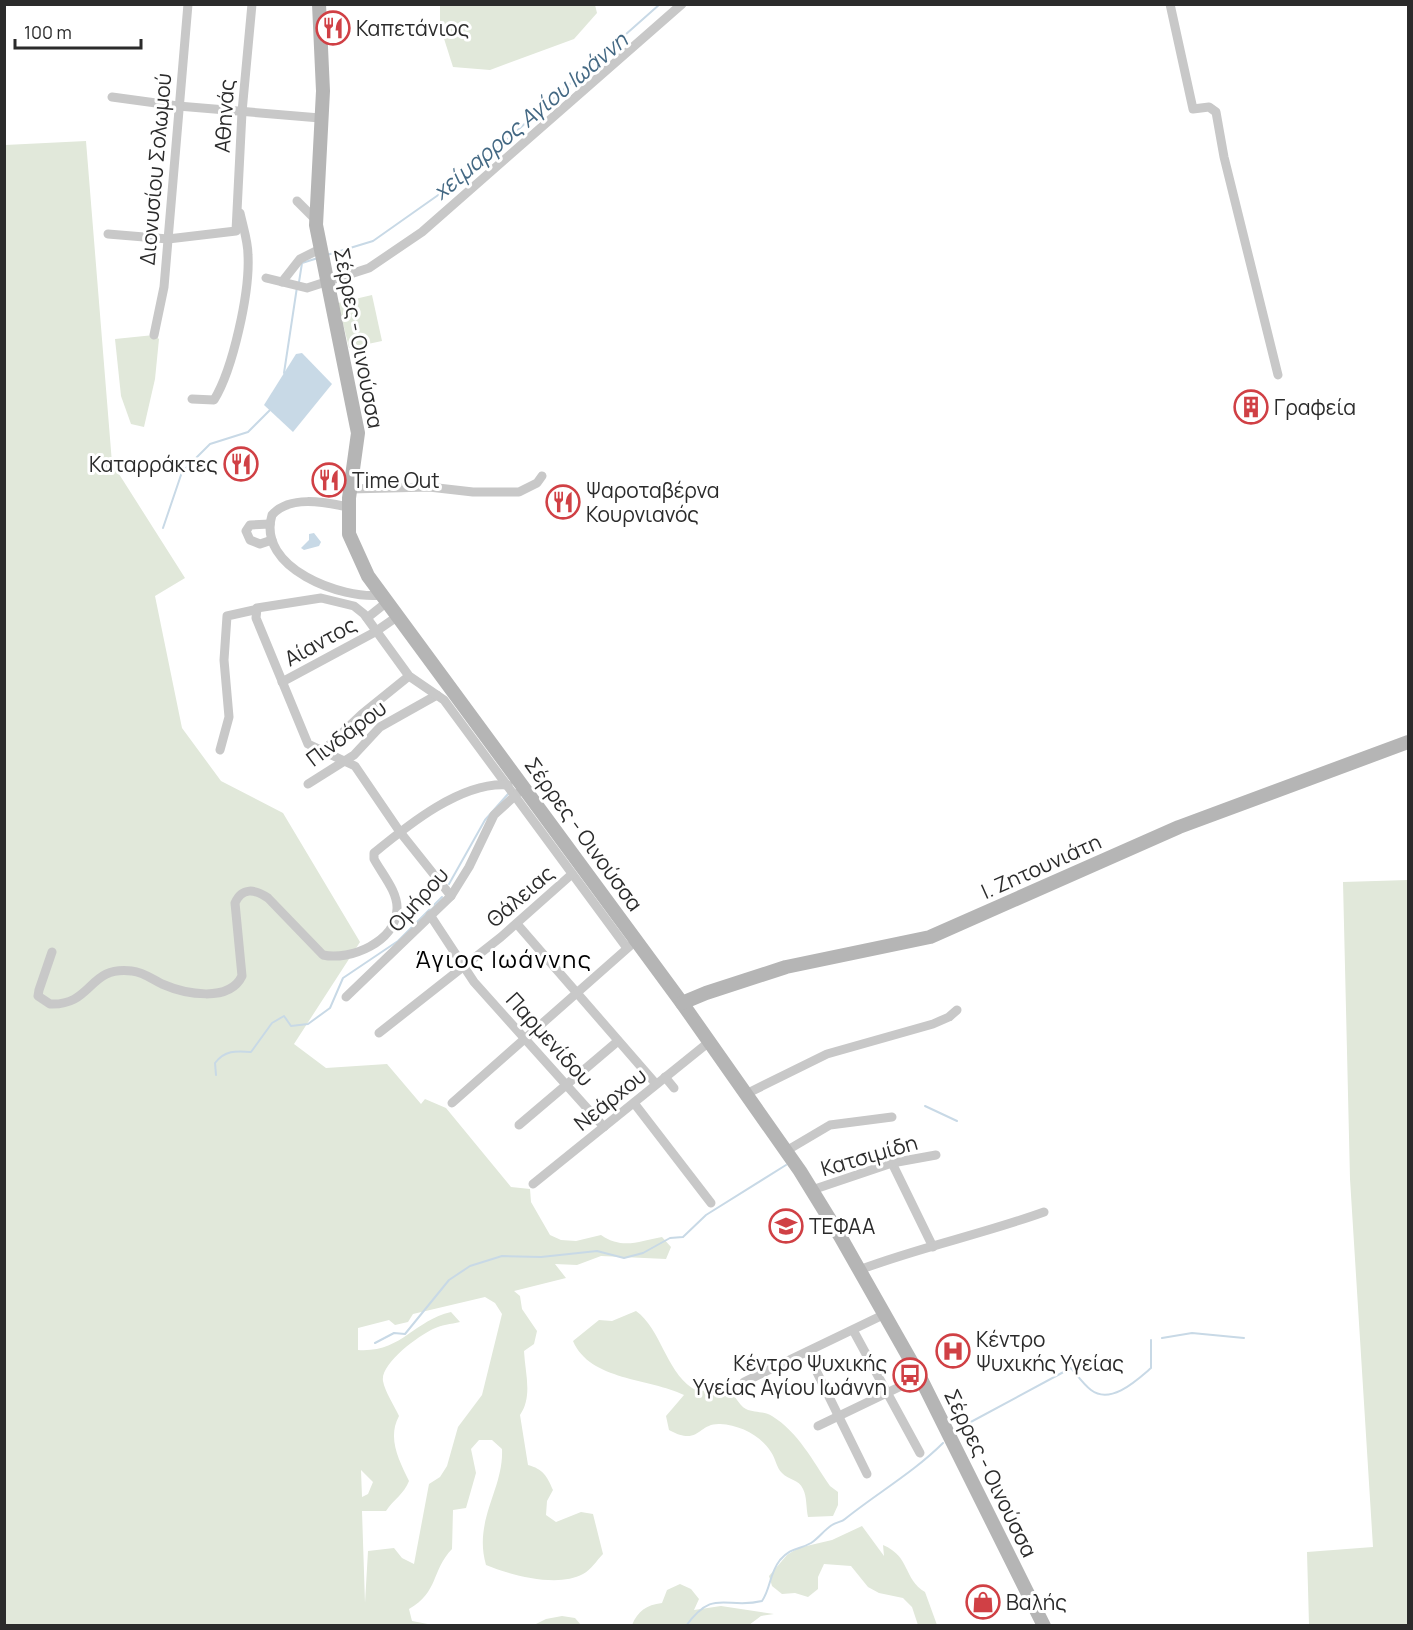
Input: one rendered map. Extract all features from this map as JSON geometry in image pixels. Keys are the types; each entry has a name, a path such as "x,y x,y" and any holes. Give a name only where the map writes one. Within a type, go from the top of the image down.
{"street":[{"name":"Διονυσίου Σολωμού","path":"154,335 164,287 188,4"},
{"name":"Αθηνάς","path":"168,239 236,231 242,112 252,4"},
{"name":"Σέρρες - Οινούσσα","path":"319,4 322,91 316,225 358,433 348,507 351,541 363,569 631,945 682,1003 812,1190 920,1377 1044,1626"},
{"path":"266,279 303,287 325,277 369,268 422,232 682,4"},
{"path":"1170,4 1192,109 1209,106 1216,112 1224,157 1278,375"},
{"path":"112,97 178,106 320,118"},
{"path":"192,399 214,400 229,368 247,281 248,255 237,199"},
{"path":"297,201 316,225"},
{"path":"108,234 168,239"},
{"path":"287,284 300,259 320,249"},
{"path":"350,489 429,487 472,492 519,492 537,483 542,476"},
{"path":"348,507 291,502 276,510 270,524 272,540 293,567 317,584 353,594 385,599"},
{"path":"270,524 250,525 246,531 250,540 260,544 272,540"},
{"path":"220,750 229,717 224,660 227,616 255,614 262,605 304,599 340,601 357,608 410,675 438,695 506,784 520,792 572,874 631,945 452,1103"},
{"path":"367,618 385,599"},
{"path":"255,614 308,744 346,761 359,771 400,832 451,896"},
{"name":"Αίαντος","path":"282,682 375,632 398,616"},
{"path":"324,750 410,675"},
{"name":"Πινδάρου","path":"308,784 358,752 380,727 438,695"},
{"name":"Ι. Ζητουνιάτη","path":"682,1003 711,991 786,967 930,937 1179,827 1408,742"},
{"path":"52,952 39,990 39,996 50,1004 77,1000 96,979 116,971 140,973 179,989 208,994 223,993 238,983 242,976 235,903 239,895 247,891 258,891 268,898 315,949 333,957 372,945 395,920 397,907 395,897 374,859 377,851 400,832 470,789 506,784"},
{"name":"Ομήρου","path":"346,997 451,896 469,867 494,815 520,792"},
{"name":"Θάλειας","path":"379,1033 517,924 572,874"},
{"name":"Παρμενίδου","path":"430,915 463,968 604,1127"},
{"path":"517,924 656,1084"},
{"path":"746,1094 826,1054 933,1024 949,1017 957,1010"},
{"path":"519,1125 618,1041"},
{"name":"Νεάρχου","path":"533,1184 708,1041"},
{"path":"665,1077 674,1088"},
{"path":"634,1103 711,1203"},
{"path":"786,1151 830,1125 892,1117"},
{"name":"Κατσιμίδη","path":"812,1190 892,1163 936,1155"},
{"path":"892,1163 933,1247"},
{"path":"859,1270 997,1229 1044,1212"},
{"path":"744,1382 885,1314"},
{"path":"853,1330 920,1453"},
{"path":"807,1352 867,1474"},
{"path":"818,1426 920,1377"}],"shaded area":[{"path":"440,5 595,5 597,13 574,39 490,70 453,67 440,26"},
{"path":"86,141 112,463 185,578 155,596 182,728 221,781 283,813 360,942 294,1044 326,1068 387,1064 421,1104 425,1099 446,1108 511,1187 530,1189 531,1202 550,1235 561,1240 576,1241 601,1235 609,1240 624,1243 662,1237 671,1247 666,1259 601,1256 577,1265 555,1264 566,1278 514,1291 520,1296 522,1309 537,1331 534,1344 524,1351 527,1392 520,1415 528,1465 544,1474 553,1490 547,1501 546,1515 556,1522 581,1512 593,1514 603,1554 583,1574 573,1578 548,1580 508,1573 486,1565 483,1534 499,1478 502,1449 492,1440 479,1440 471,1449 476,1473 466,1508 453,1510 452,1549 445,1557 425,1596 409,1609 412,1621 433,1625 5,1626 5,145","holes":["485,1297 495,1303 502,1314 482,1395 458,1427 447,1466 440,1477 429,1484 414,1564 402,1558 394,1548 368,1551 365,1603 362,1511 386,1511 409,1481 394,1441 399,1416 386,1390 383,1381 384,1374 401,1351 418,1338 436,1328 460,1322 451,1312 438,1316 396,1342 373,1350 358,1350 358,1328 389,1320 395,1325 408,1322 413,1314","361,1470 373,1482 368,1494 362,1497"]},
{"path":"372,295 382,341 349,348 338,303"},
{"path":"154,335 159,339 155,379 144,427 131,424 121,396 115,339"},
{"path":"1408,880 1408,1625 1309,1625 1307,1552 1373,1547 1350,1179 1343,882"},
{"path":"636,1311 652,1328 675,1370 692,1388 701,1391 718,1388 727,1390 746,1409 769,1414 790,1430 830,1486 838,1492 838,1505 833,1516 808,1517 805,1495 801,1486 782,1473 771,1452 755,1436 742,1429 720,1424 707,1427 693,1435 679,1435 669,1430 666,1416 684,1395 670,1389 622,1377 593,1364 581,1354 573,1341 599,1320 612,1321"},
{"path":"862,1526 884,1556 883,1545 892,1550 903,1562 913,1581 925,1592 937,1625 918,1625 912,1607 903,1598 879,1593 868,1587 851,1566 824,1564 818,1577 818,1589 808,1597 795,1593 782,1594 772,1586 769,1576 787,1555 798,1548 832,1540"},
{"path":"680,1584 691,1589 699,1599 694,1610 721,1606 774,1614 761,1616 749,1625 632,1625 643,1610 651,1605 662,1603 667,1590"},
{"path":"562,1616 575,1618 581,1625 534,1625 546,1619"}],"water":[{"path":"302,353 332,384 293,432 264,405 296,354"},
{"path":"314,533 321,542 319,546 304,550 301,548 309,540 309,534"}],"waterway":[{"name":"χείμαρρος Αγίου Ιωάννη","path":"327,255 373,241 468,174 660,4"},
{"name":"χείμαρρος Αγίου Ιωάννη","path":"299,282 302,263 318,258"},
{"name":"χείμαρρος Αγίου Ιωάννη","path":"284,373 297,287"},
{"path":"163,528 182,472 210,444 248,432 270,410"},
{"path":"449,884 485,820 508,794"},
{"path":"216,1075 215,1063 219,1059 231,1052 251,1052 272,1023 284,1016 291,1026 308,1024 330,1008 343,978 398,941 442,897"},
{"path":"925,1106 957,1121"},
{"path":"375,1343 394,1333 405,1334 449,1280 470,1266 502,1256 541,1257 597,1251 624,1258 643,1253 670,1238 683,1237 706,1215 786,1165"},
{"path":"1162,1338 1192,1333 1244,1338"},
{"path":"954,1431 1071,1368 1091,1390 1099,1394 1115,1393 1139,1379 1151,1368 1151,1340"},
{"path":"686,1626 696,1614 713,1603 762,1601 774,1570 784,1556 811,1543 829,1527 844,1520 920,1464 943,1443"}],"place":[{"name":"Καπετάνιος","path":"333,28"},
{"name":"Γραφεία","path":"1251,407"},
{"name":"Καταρράκτες","path":"241,464"},
{"name":"Time Out","path":"329,480"},
{"name":"Ψαροταβέρνα Κουρνιανός","path":"563,502"},
{"name":"ΤΕΦΑΑ","path":"786,1226"},
{"name":"Κέντρο Ψυχικής Υγείας","path":"953,1351"},
{"name":"Κέντρο Ψυχικής Υγείας Αγίου Ιωάννη","path":"910,1375"},
{"name":"Βαλής","path":"983,1602"}],"district":[{"name":"Άγιος Ιωάννης","path":"504,958"}]}
